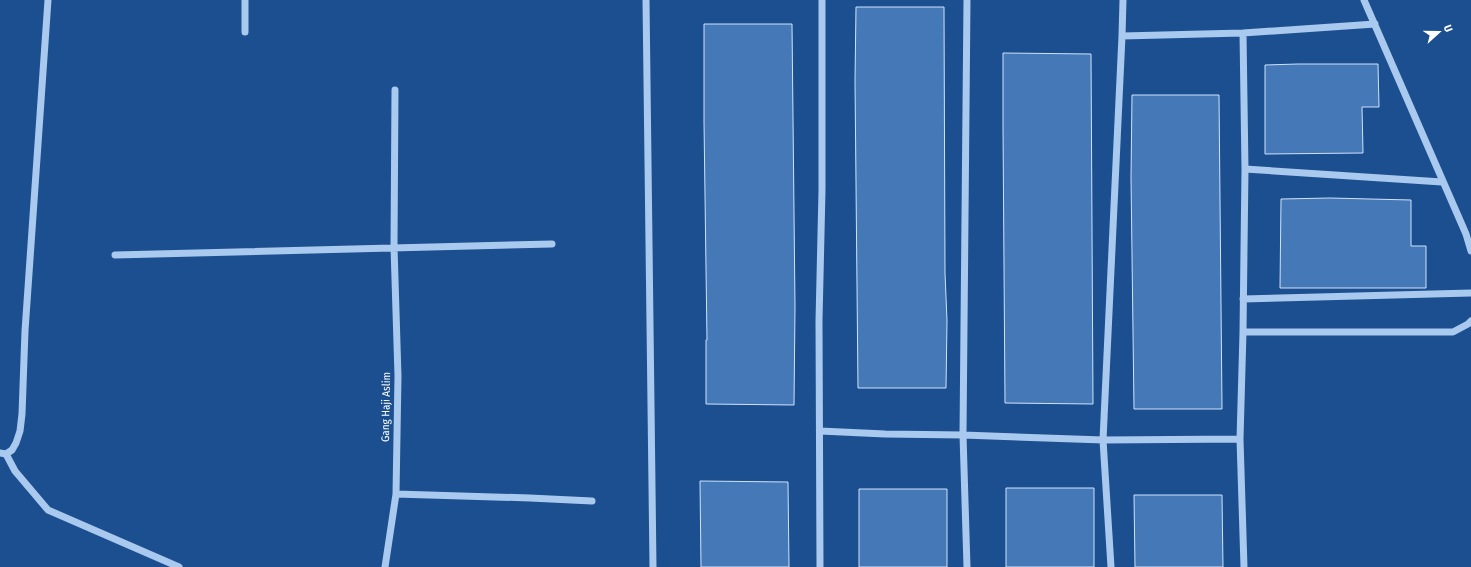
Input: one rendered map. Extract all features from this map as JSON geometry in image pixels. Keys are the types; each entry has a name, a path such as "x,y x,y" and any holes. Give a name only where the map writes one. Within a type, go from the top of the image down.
{"street":[{"path":"48,0 25,331 22,414 20,431 16,443 12,450 3,454 15,471 48,510 179,567"},
{"path":"245,0 245,32"},
{"path":"646,0 653,567"},
{"path":"820,567 819,321 822,190 822,0"},
{"path":"967,0 964,435 967,567"},
{"path":"1111,567 1103,440 1123,0"},
{"path":"1364,0 1442,182 1466,234 1471,251"},
{"path":"1122,36 1244,32 1375,24"},
{"path":"1244,32 1245,169 1240,439 1244,567"},
{"name":"Gang Haji Aslim","path":"386,567 396,494 398,376 394,247 395,90"},
{"path":"1245,169 1442,182"},
{"path":"115,255 552,244"},
{"path":"1243,299 1471,293"},
{"path":"1243,332 1453,332 1471,321"},
{"path":"820,431 1103,440 1240,439"},
{"path":"396,494 592,501"}],"building":[{"path":"856,7 944,7 945,273 947,321 946,388 858,388 855,81"},
{"path":"704,24 792,24 795,307 794,405 706,404 707,340"},
{"path":"1003,53 1091,54 1093,404 1005,403"},
{"path":"1378,64 1379,107 1362,107 1363,153 1265,154 1265,65"},
{"path":"1132,95 1219,95 1222,409 1134,409 1131,177"},
{"path":"1330,198 1411,200 1411,246 1426,246 1426,288 1280,288 1281,199"},
{"path":"700,481 788,482 789,567 701,567"},
{"path":"1006,488 1094,488 1094,567 1006,567"},
{"path":"859,489 947,489 947,567 859,567"},
{"path":"1134,495 1222,495 1223,567 1135,567"}]}
